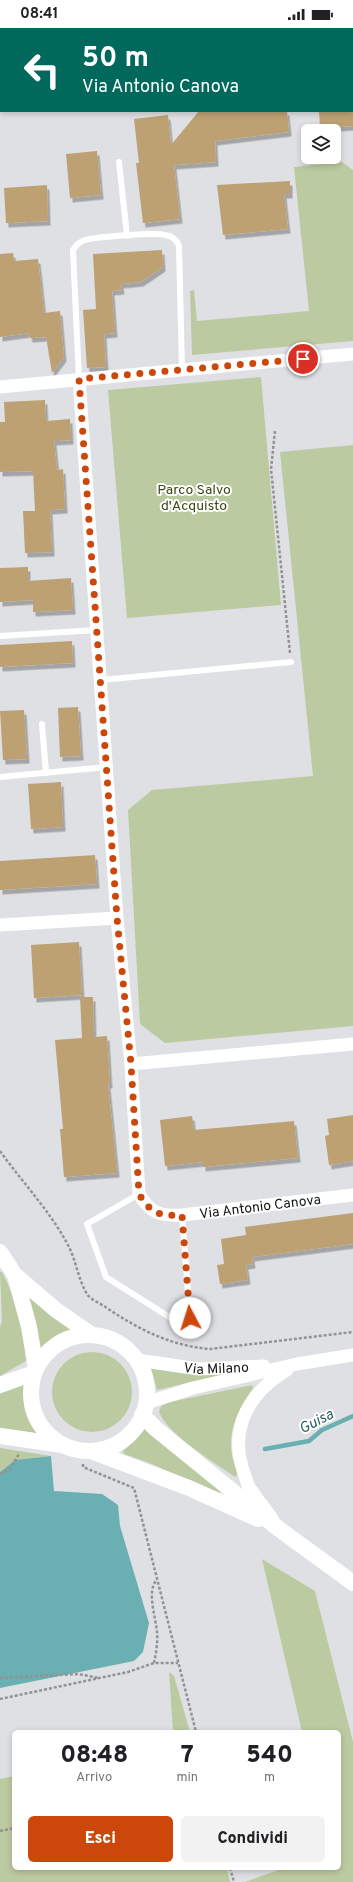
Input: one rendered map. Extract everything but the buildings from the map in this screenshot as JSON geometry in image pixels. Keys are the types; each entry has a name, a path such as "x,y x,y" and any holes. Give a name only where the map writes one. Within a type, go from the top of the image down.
{"street":[{"path":"0,387 353,354"},
{"path":"79,379 117,918 131,1064 139,1194"},
{"path":"0,925 117,918"},
{"path":"131,1064 353,1044"},
{"name":"Via Antonio Canova","path":"139,1194 146,1206 154,1212 169,1216 353,1195"},
{"path":"0,1252 15,1275 56,1310 92,1335"},
{"path":"15,1275 29,1327 35,1371 31,1394 36,1415 47,1433 65,1446"},
{"path":"0,1385 35,1371 50,1350 59,1343 80,1335 102,1336 122,1345 137,1360 146,1381 144,1409 130,1434 122,1441 106,1448 86,1451"},
{"name":"Via Milano","path":"144,1409 193,1388 297,1364 353,1355"},
{"name":"Via Milano","path":"137,1360 199,1369 297,1364"},
{"path":"280,1529 248,1484 241,1462 238,1440 241,1420 252,1400 275,1377 297,1364"},
{"path":"144,1409 156,1429 280,1529 353,1583"},
{"path":"0,1436 65,1446 86,1451 189,1488 280,1529"}],"lane":[{"path":"119,162 127,236"},
{"path":"79,379 73,250 76,244 85,240 127,236 164,234 171,237 180,246 182,370"},
{"path":"0,636 97,630"},
{"path":"101,680 291,662"},
{"path":"42,724 46,773"},
{"path":"0,777 107,767"},
{"path":"139,1194 87,1224 106,1277 185,1327 190,1318 182,1215"}],"path":[{"path":"275,431 272,469 291,662"},
{"path":"0,1151 69,1246 87,1294 128,1322 146,1332 163,1339 189,1346 210,1349 353,1332"},
{"path":"0,1474 10,1469 27,1440"},
{"path":"86,1451 84,1467 134,1488 195,1730"},
{"path":"154,1663 158,1642 152,1591 154,1582 157,1579"},
{"path":"0,1699 128,1672 154,1663 178,1663"},
{"path":"0,1678 78,1674 101,1678"},
{"path":"0,1831 12,1828"},
{"path":"231,1870 234,1882"}],"green space":[{"path":"341,162 353,170 353,341 192,355 190,291 194,290 197,321 309,311 294,167 341,164"},
{"name":"Parco Salvo d'Acquisto","path":"261,377 281,605 127,618 108,390"},
{"path":"353,445 353,1026 165,1043 140,1024 128,810 152,790 313,776 280,452"},
{"path":"0,1272 2,1272 12,1293 19,1315 24,1338 26,1361 0,1376 0,1327 2,1321"},
{"path":"30,1294 74,1328 56,1337 42,1349 39,1348 27,1296"},
{"path":"84,1352 100,1352 121,1363 132,1384 132,1400 121,1421 100,1432 84,1432 70,1426 63,1421 58,1414 52,1400 52,1384 58,1370 63,1363 70,1358"},
{"path":"151,1368 230,1373 157,1390"},
{"path":"26,1381 28,1410 34,1422 43,1434 0,1428 0,1394"},
{"path":"252,1385 253,1388 246,1398 236,1419 231,1439 231,1450 238,1473 235,1477 181,1439 164,1421 159,1412 161,1406 170,1402"},
{"path":"145,1428 222,1492 219,1493 147,1462 124,1454 123,1451"},
{"path":"0,1448 51,1456 15,1460 0,1472"},
{"path":"262,1559 315,1591 353,1742 353,1882 245,1882 278,1870 341,1870 341,1730 302,1730"},
{"path":"169,1672 174,1676 189,1730 173,1730"},
{"path":"12,1776 12,1870 227,1870 230,1882 0,1882 0,1779"}],"water":[{"path":"51,1456 54,1491 102,1494 118,1505 120,1526 149,1623 143,1652 134,1661 0,1688 0,1472 15,1460"}],"waterway":[{"name":"Guisa","path":"265,1449 309,1441 322,1430 353,1416"}],"route":[{"path":"190,1318 182,1215 169,1216 154,1212 146,1206 139,1194 131,1064 117,918 79,379 303,359"}]}
